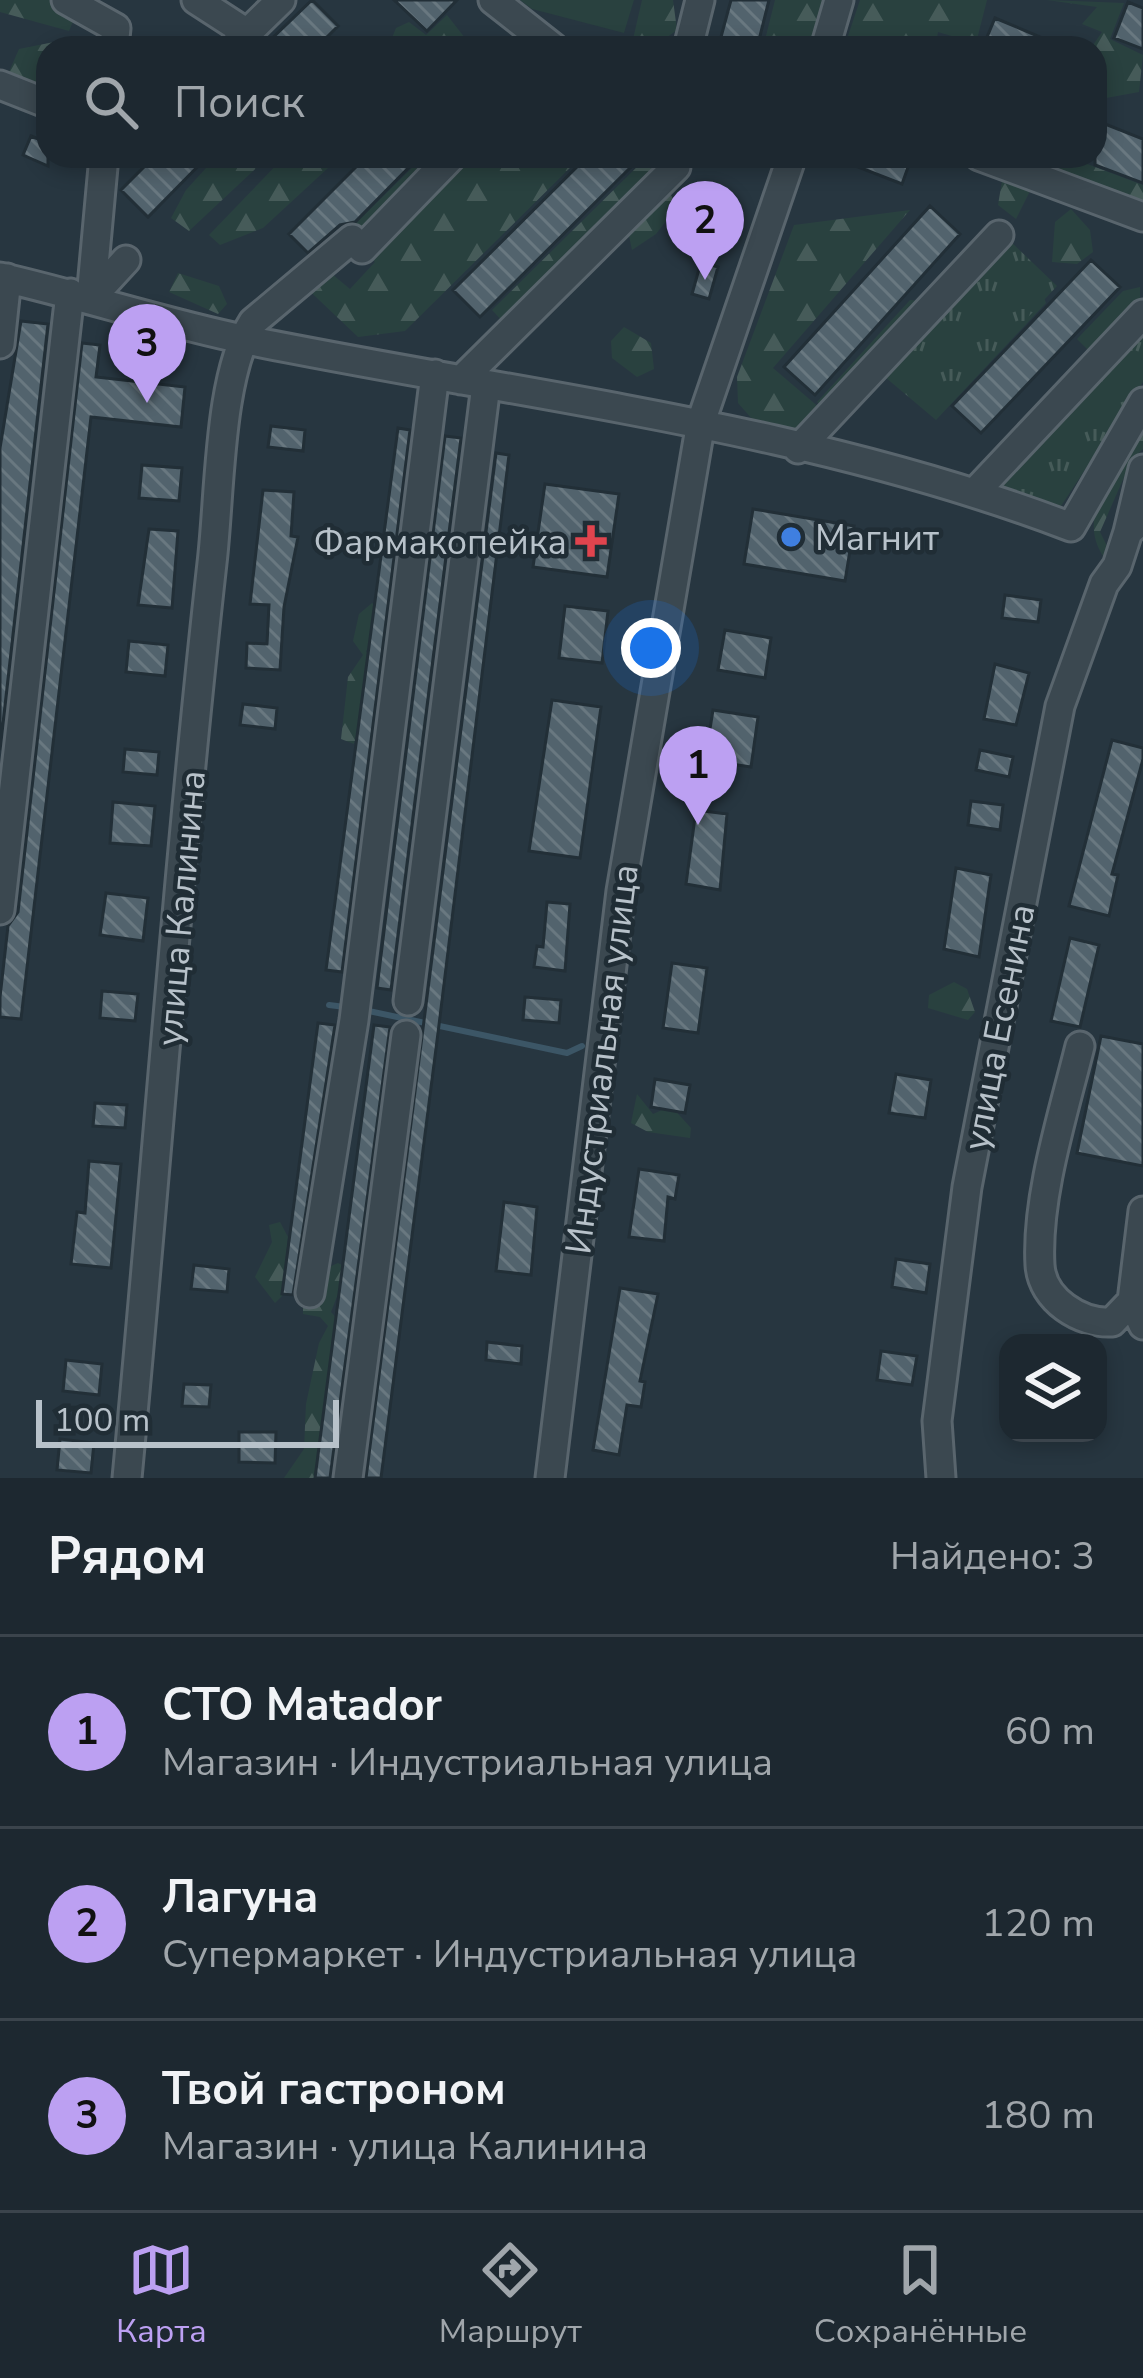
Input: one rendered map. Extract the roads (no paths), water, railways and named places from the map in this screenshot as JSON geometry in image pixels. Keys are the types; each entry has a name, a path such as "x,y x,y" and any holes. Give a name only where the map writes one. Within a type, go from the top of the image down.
{"street":[{"path":"66,0 112,36"},
{"path":"196,0 234,36"},
{"path":"244,36 281,0"},
{"path":"493,0 539,36"},
{"path":"691,36 700,0"},
{"path":"828,36 839,0"},
{"path":"0,85 36,99"},
{"path":"0,910 81,295 108,168"},
{"path":"242,339 254,322 352,239 362,249 440,168"},
{"path":"310,1293 460,380 675,168"},
{"name":"Индустриальная улица","path":"550,1478 621,891 701,422 754,254 787,168"},
{"path":"1011,168 1143,218"},
{"path":"798,449 999,235"},
{"path":"81,295 126,260"},
{"path":"0,344 4,278 242,339 701,422 798,449 886,462 1070,526 1143,402"},
{"path":"976,490 1143,314"},
{"name":"улица Калинина","path":"127,1478 221,402 242,339"},
{"path":"408,1001 460,380"},
{"name":"улица Есенина","path":"942,1477 937,1421 967,1186 1060,706 1104,584 1135,526 1143,469"},
{"path":"348,1478 406,1035"},
{"path":"1080,1046 1053,1162 1040,1268 1050,1292 1080,1318 1112,1322 1137,1313 1143,1211"}],"waterway":[{"path":"329,1005 345,1007"},
{"path":"364,1010 567,1053 582,1046"}],"place":[{"name":"Лагуна","path":"705,280"},
{"name":"Твой гастроном","path":"147,403"},
{"name":"Магнит","path":"791,537"},
{"name":"Фармакопейка","path":"591,541"},
{"name":"СТО Matador","path":"698,825"}]}
